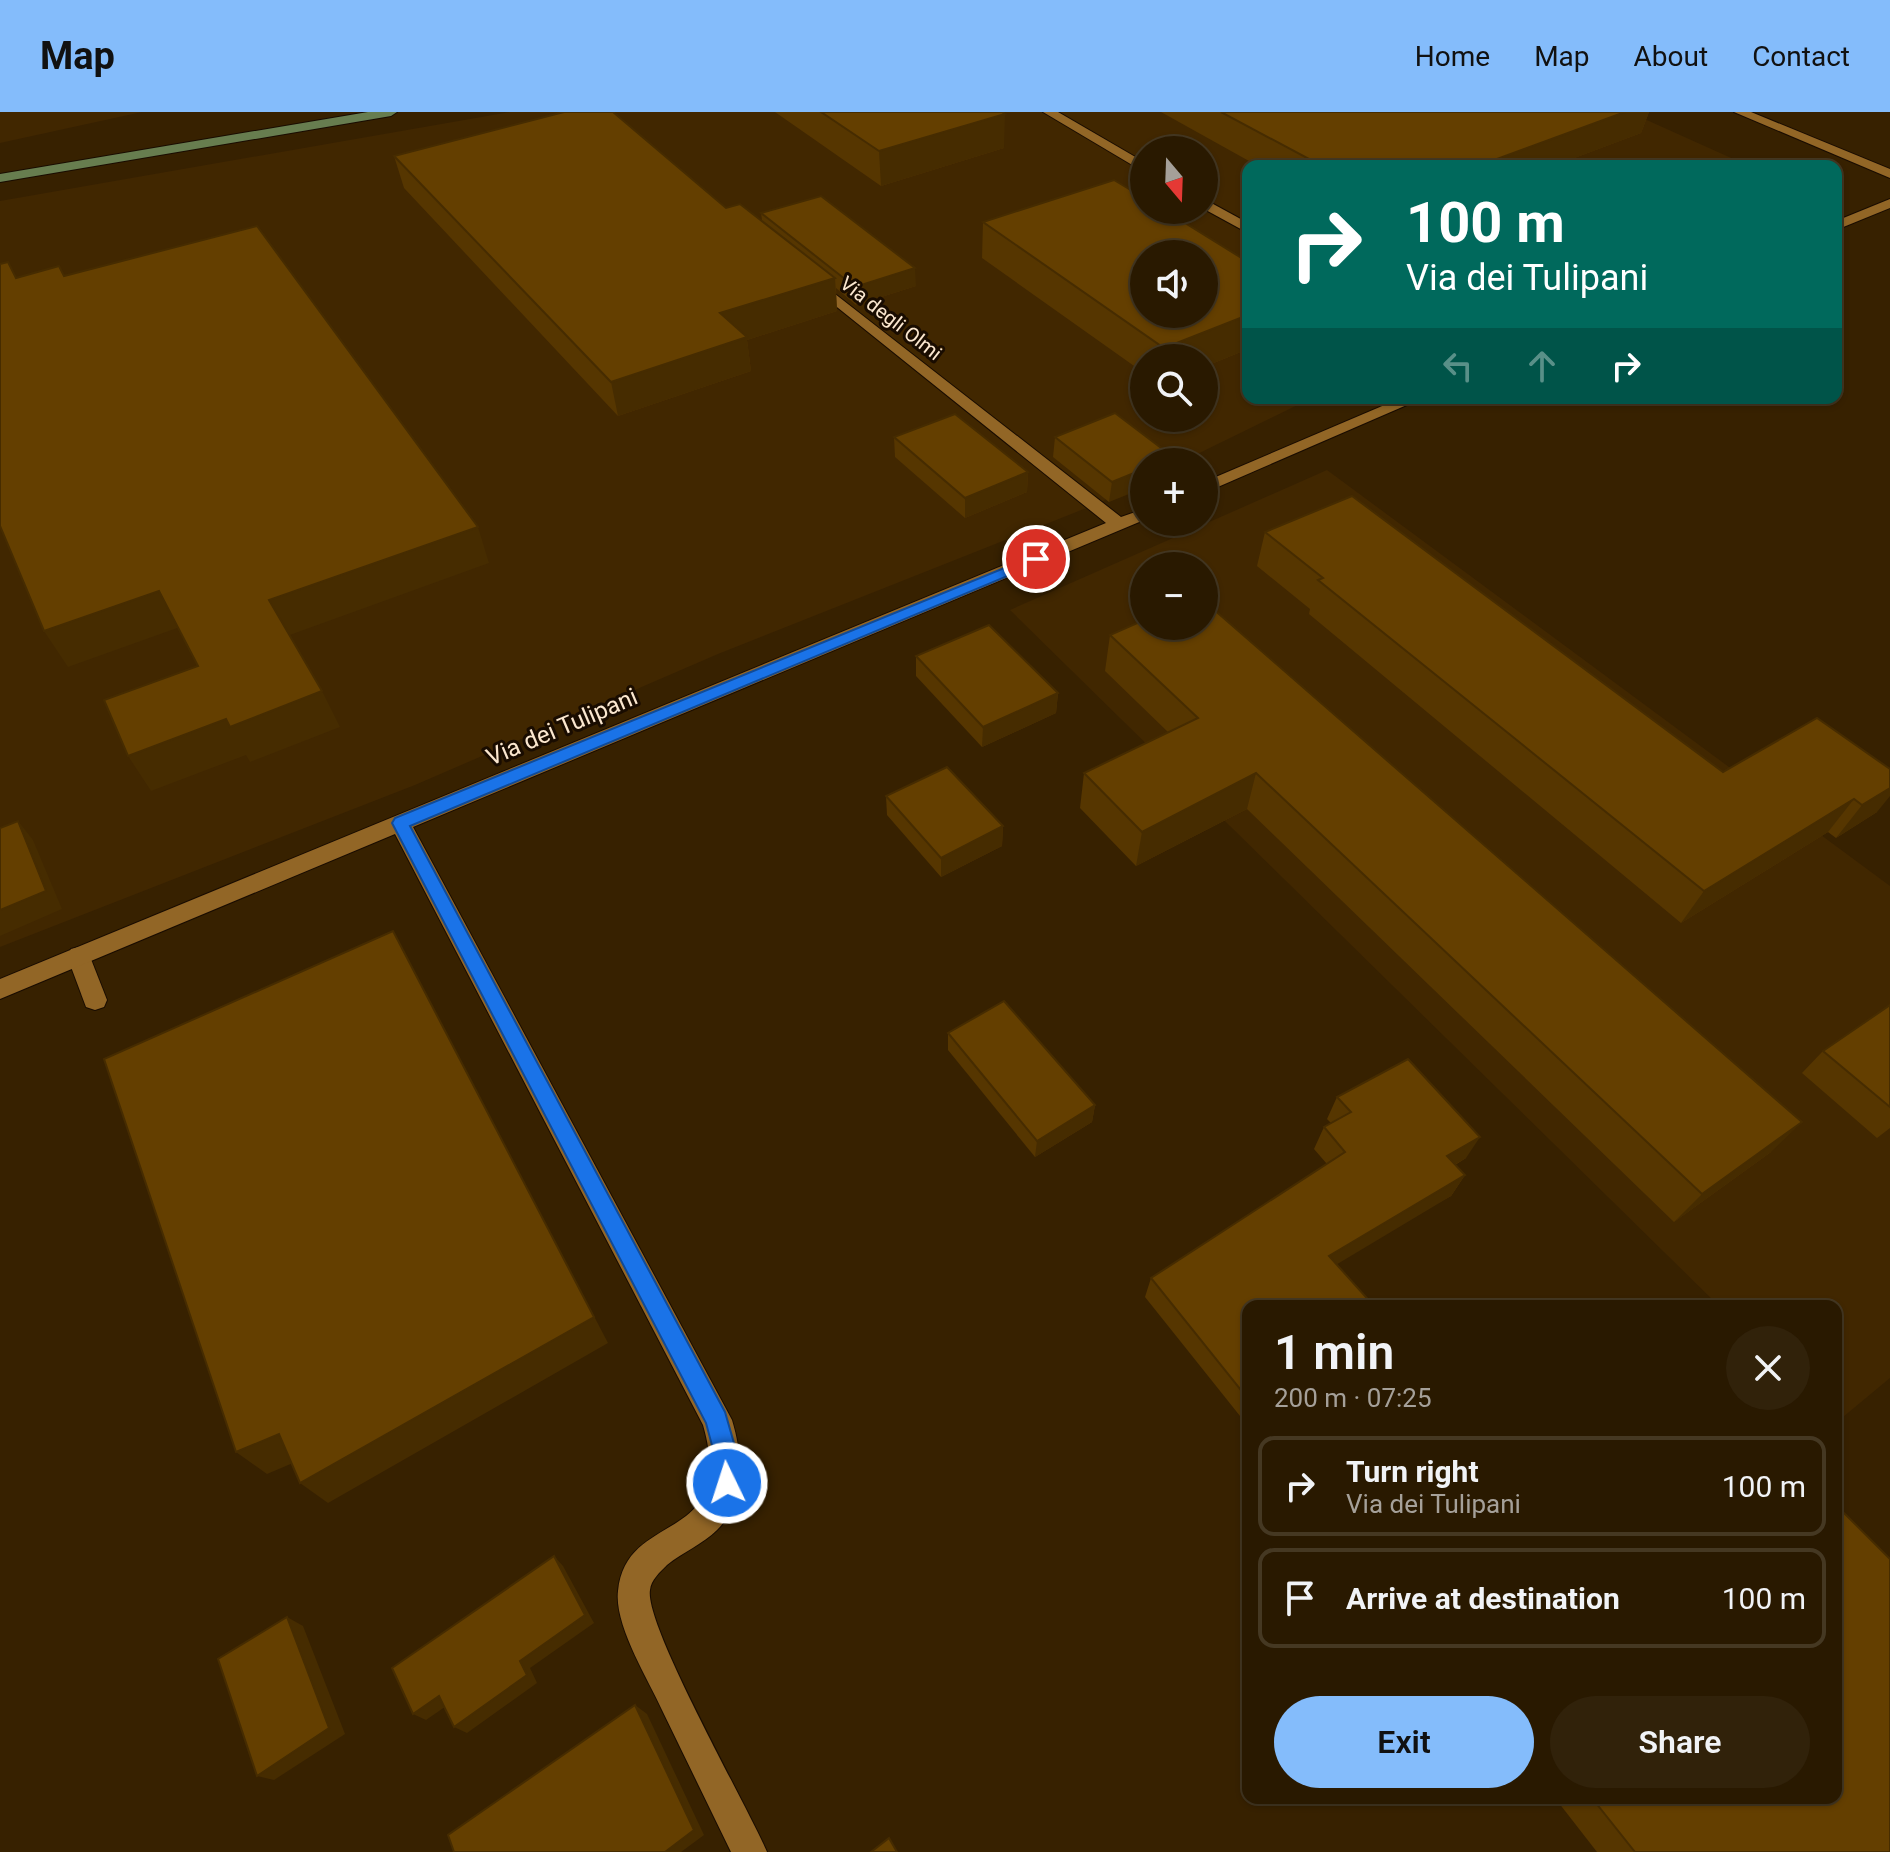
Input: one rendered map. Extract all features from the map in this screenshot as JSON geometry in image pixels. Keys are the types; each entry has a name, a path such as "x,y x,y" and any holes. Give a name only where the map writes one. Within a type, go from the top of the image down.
{"street":[{"path":"0,178 391,112"},
{"path":"1049,112 1130,160"},
{"path":"1740,112 1890,174"},
{"path":"1842,223 1890,203"},
{"path":"1218,211 1242,225"},
{"name":"Via degli Olmi","path":"798,269 1119,525"},
{"path":"1218,482 1401,404"},
{"name":"Via dei Tulipani","path":"0,989 1130,520"},
{"path":"400,823 717,1420 728,1464 727,1483 720,1501 701,1523 665,1546 644,1565 634,1588 636,1615 649,1646 749,1852"},
{"path":"79,956 95,1000"}],"shaded area":[{"path":"0,112 142,112 0,143"},
{"path":"510,112 1629,112 1736,160 1242,160 1242,404 1300,404 1210,448 1130,448 1130,487 1099,503 718,654 415,785 0,947 0,201"},
{"path":"1327,470 1890,886 1890,1378 1842,1418 1842,1300 1713,1300 1010,610 1130,557 1130,640 1218,640 1218,552 1141,552 1178,536 1218,536 1218,518"}],"building":[{"path":"564,112 613,112 726,208 740,204 835,278 720,313 747,337 611,382 394,156"},
{"path":"821,112 1002,112 1005,114 879,151"},
{"path":"1221,112 1625,112 1494,160 1311,160"},
{"path":"1114,180 1130,190 1130,224 1187,224 1212,240 1130,240 1130,324 983,222"},
{"path":"821,196 915,268 855,287 761,213"},
{"path":"257,226 478,527 269,600 322,691 230,727 226,719 128,756 104,700 198,666 159,591 44,631 0,526 0,264 8,262 16,278 59,266 64,276"},
{"path":"1218,243 1242,258 1242,317 1218,327"},
{"path":"1135,328 1215,328 1174,344 1158,344"},
{"path":"1115,413 1130,424 1130,432 1140,432 1161,448 1130,448 1130,475 1112,482 1055,437"},
{"path":"955,414 1028,472 965,498 894,437"},
{"path":"1352,496 1723,772 1817,718 1890,769 1890,788 1862,805 1854,799 1704,891 1318,580 1323,578 1265,532"},
{"path":"1218,613 1802,1122 1702,1194 1256,773 1142,832 1084,773 1198,718 1110,635 1130,626 1130,640 1218,640"},
{"path":"989,625 1058,693 983,727 916,656"},
{"path":"947,767 1003,826 941,858 886,796"},
{"path":"18,821 46,891 0,910 0,828"},
{"path":"393,931 594,1317 300,1483 279,1434 236,1452 104,1059"},
{"path":"1004,1001 1095,1105 1037,1141 948,1033"},
{"path":"1890,1005 1890,1107 1823,1051"},
{"path":"1408,1059 1480,1137 1447,1156 1465,1175 1329,1256 1369,1300 1242,1300 1242,1392 1151,1278 1345,1152 1324,1127 1351,1112 1337,1097"},
{"path":"1842,1511 1890,1559 1890,1852 1635,1852 1597,1804 1842,1804"},
{"path":"554,1556 585,1615 520,1661 527,1675 454,1727 439,1696 413,1714 392,1668"},
{"path":"287,1617 329,1728 257,1776 218,1659"},
{"path":"635,1705 694,1830 665,1852 454,1852 448,1835"},
{"path":"889,1838 897,1852 871,1852"}],"route":[{"path":"727,1483 728,1464 717,1420 518,1040 400,823 1036,559"}]}
